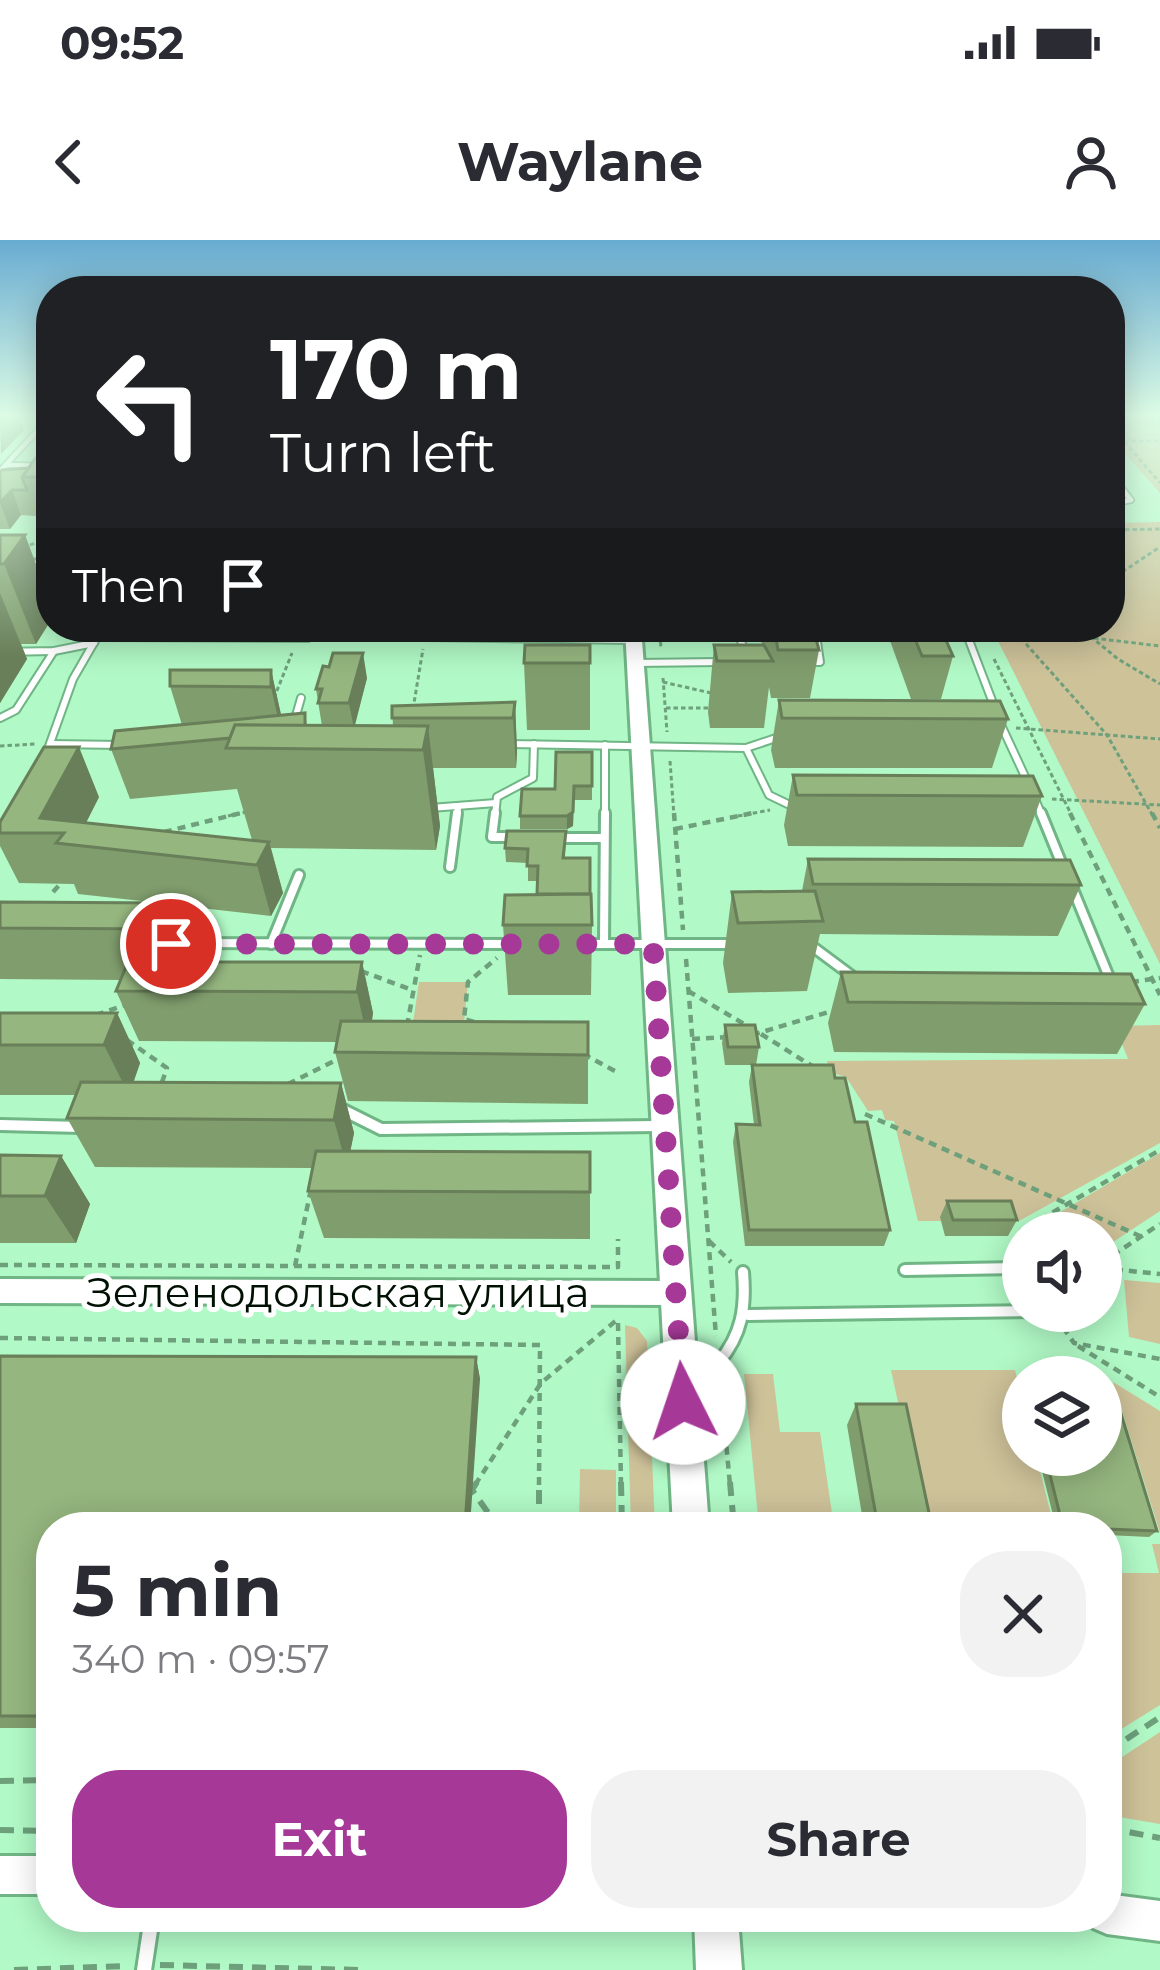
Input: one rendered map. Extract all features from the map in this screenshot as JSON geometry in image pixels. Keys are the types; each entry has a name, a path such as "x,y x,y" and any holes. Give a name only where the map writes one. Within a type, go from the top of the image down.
{"main road":[{"path":"634,643 690,1512"},
{"path":"717,1932 719,1970"}],"street":[{"name":"Зеленодольская улица","path":"0,1291 676,1293"},
{"path":"0,1875 36,1875"},
{"path":"1122,1916 1160,1921"}],"lane":[{"path":"0,652 54,651 88,642"},
{"path":"44,760 73,679 95,642"},
{"path":"592,642 634,643 711,662 730,662"},
{"path":"742,642 749,662"},
{"path":"802,662 820,662 816,642"},
{"path":"970,642 1111,982"},
{"path":"0,718 16,710 54,651"},
{"path":"291,733 302,698"},
{"path":"979,726 1002,727"},
{"path":"492,743 746,748 803,729"},
{"path":"50,744 140,746"},
{"path":"534,744 532,778 497,797 492,837 604,838"},
{"path":"604,746 604,944"},
{"path":"746,748 764,791 785,807 815,808"},
{"path":"417,808 496,803"},
{"path":"450,867 458,808"},
{"path":"271,944 299,875"},
{"path":"166,944 536,944"},
{"path":"559,944 750,944"},
{"path":"794,944 815,944 856,980"},
{"path":"1088,982 1131,982"},
{"path":"330,1103 381,1129 664,1126"},
{"path":"0,1125 80,1127 100,1119"},
{"path":"905,1270 1002,1268"},
{"path":"680,1364 719,1363 735,1345 748,1315 743,1272"},
{"path":"748,1315 1002,1312"},
{"path":"145,1968 150,1932"}],"path":[{"path":"1125,530 1160,529"},
{"path":"21,549 36,542"},
{"path":"1125,570 1160,547"},
{"path":"17,560 36,559"},
{"path":"272,704 296,642"},
{"path":"411,721 424,642"},
{"path":"1023,642 1107,735 1160,828"},
{"path":"1098,642 1160,684"},
{"path":"1125,642 1160,646"},
{"path":"991,654 1160,995"},
{"path":"663,682 716,694 711,662"},
{"path":"665,708 725,708"},
{"path":"1002,727 1160,739"},
{"path":"0,746 50,744"},
{"path":"1035,798 1160,805"},
{"path":"675,829 785,807"},
{"path":"149,837 213,817 259,810"},
{"path":"53,892 69,875"},
{"path":"407,1026 422,944"},
{"path":"485,1025 464,1019 468,982 514,944"},
{"path":"356,969 412,990"},
{"path":"1131,982 1156,979"},
{"path":"692,1039 761,1034 856,1001 856,980"},
{"path":"688,991 828,1075"},
{"path":"132,1003 93,1015 166,1068 158,1093"},
{"path":"567,1049 615,1071"},
{"path":"287,1084 347,1055"},
{"path":"865,1114 1142,1237"},
{"path":"1054,1212 1160,1150"},
{"path":"295,1266 313,1180"},
{"path":"1122,1251 1160,1224"},
{"path":"0,1265 618,1267 618,1239"},
{"path":"733,1512 709,1241 743,1272"},
{"path":"1122,1268 1160,1274"},
{"path":"487,1512 472,1490 541,1383 618,1319 622,1512"},
{"path":"1066,1332 1074,1343 1160,1396"},
{"path":"0,1338 540,1345 539,1512"},
{"path":"1074,1343 1160,1359"},
{"path":"1122,1742 1160,1717"},
{"path":"0,1781 36,1780"},
{"path":"0,1830 36,1831"},
{"path":"1122,1831 1160,1838"},
{"path":"14,1970 358,1970"}],"shaded area":[{"path":"1160,522 1160,964 999,642 1125,642 1125,523"},
{"path":"419,982 468,982 464,1023 413,1023"},
{"path":"1160,1025 1160,1143 1035,1212 1002,1212 1002,1221 918,1221 894,1121 885,1120 882,1110 868,1111 846,1077 829,1072 827,1061 1128,1059 1115,1026"},
{"path":"1160,1153 1160,1211 1122,1236 1122,1212 1060,1212"},
{"path":"1124,1280 1160,1283 1160,1344 1129,1337"},
{"path":"625,1325 637,1328 647,1341 654,1512 631,1512"},
{"path":"891,1370 1002,1370 1002,1476 1041,1476 1050,1512 922,1512"},
{"path":"744,1374 773,1374 780,1432 820,1432 832,1512 758,1512"},
{"path":"1122,1388 1160,1411 1160,1533 1122,1411"},
{"path":"580,1469 616,1470 616,1512 579,1512"},
{"path":"1152,1544 1160,1544 1160,1705 1122,1729 1122,1573 1159,1573"},
{"path":"1160,1732 1160,1824 1122,1818 1122,1757"}],"building":[{"path":"0,535 25,535 4,564 0,564"},
{"path":"777,642 817,642 819,650 778,650"},
{"path":"916,642 947,642 953,656 922,656"},
{"path":"525,645 590,645 590,663 524,663"},
{"path":"714,645 764,645 773,661 717,661"},
{"path":"333,653 363,653 349,703 318,703 322,689 316,689"},
{"path":"170,670 271,670 271,687 170,686"},
{"path":"779,700 1000,701 1008,719 782,718"},
{"path":"515,702 513,718 392,718 392,706"},
{"path":"305,713 305,726 235,725 230,738 111,749 115,731"},
{"path":"235,725 428,726 423,750 226,748"},
{"path":"44,747 79,747 40,818 269,842 257,865 56,843 64,833 0,833 0,822"},
{"path":"556,752 592,752 592,786 574,786 573,812 567,816 520,816 522,789 555,789"},
{"path":"793,775 1033,776 1042,796 797,795"},
{"path":"507,831 566,831 563,858 590,858 590,894 537,894 538,866 527,866 528,849 505,848"},
{"path":"808,859 1070,860 1081,885 813,884"},
{"path":"815,891 823,921 738,923 732,892"},
{"path":"591,894 592,925 503,925 505,895"},
{"path":"0,902 165,903 155,929 0,928"},
{"path":"128,962 362,962 357,992 116,991"},
{"path":"841,972 1131,974 1145,1004 848,1002"},
{"path":"0,1013 117,1013 104,1045 0,1045"},
{"path":"341,1021 588,1022 588,1055 335,1052"},
{"path":"725,1025 755,1025 759,1047 728,1047"},
{"path":"752,1065 833,1065 835,1078 845,1078 855,1122 867,1122 890,1230 749,1230 736,1124 760,1125"},
{"path":"81,1082 341,1083 334,1120 67,1118"},
{"path":"316,1151 590,1152 590,1192 308,1191"},
{"path":"0,1155 61,1156 45,1196 0,1196"},
{"path":"947,1201 1011,1201 1014,1212 1002,1212 1002,1220 953,1220"},
{"path":"0,1356 476,1357 466,1512 36,1512 36,1716 0,1716"},
{"path":"856,1404 906,1404 929,1512 875,1512"},
{"path":"1122,1417 1157,1531 1122,1530 1122,1512 1059,1512 1050,1476 1122,1476"}],"route":[{"path":"171,944 653,944 683,1402"}]}
